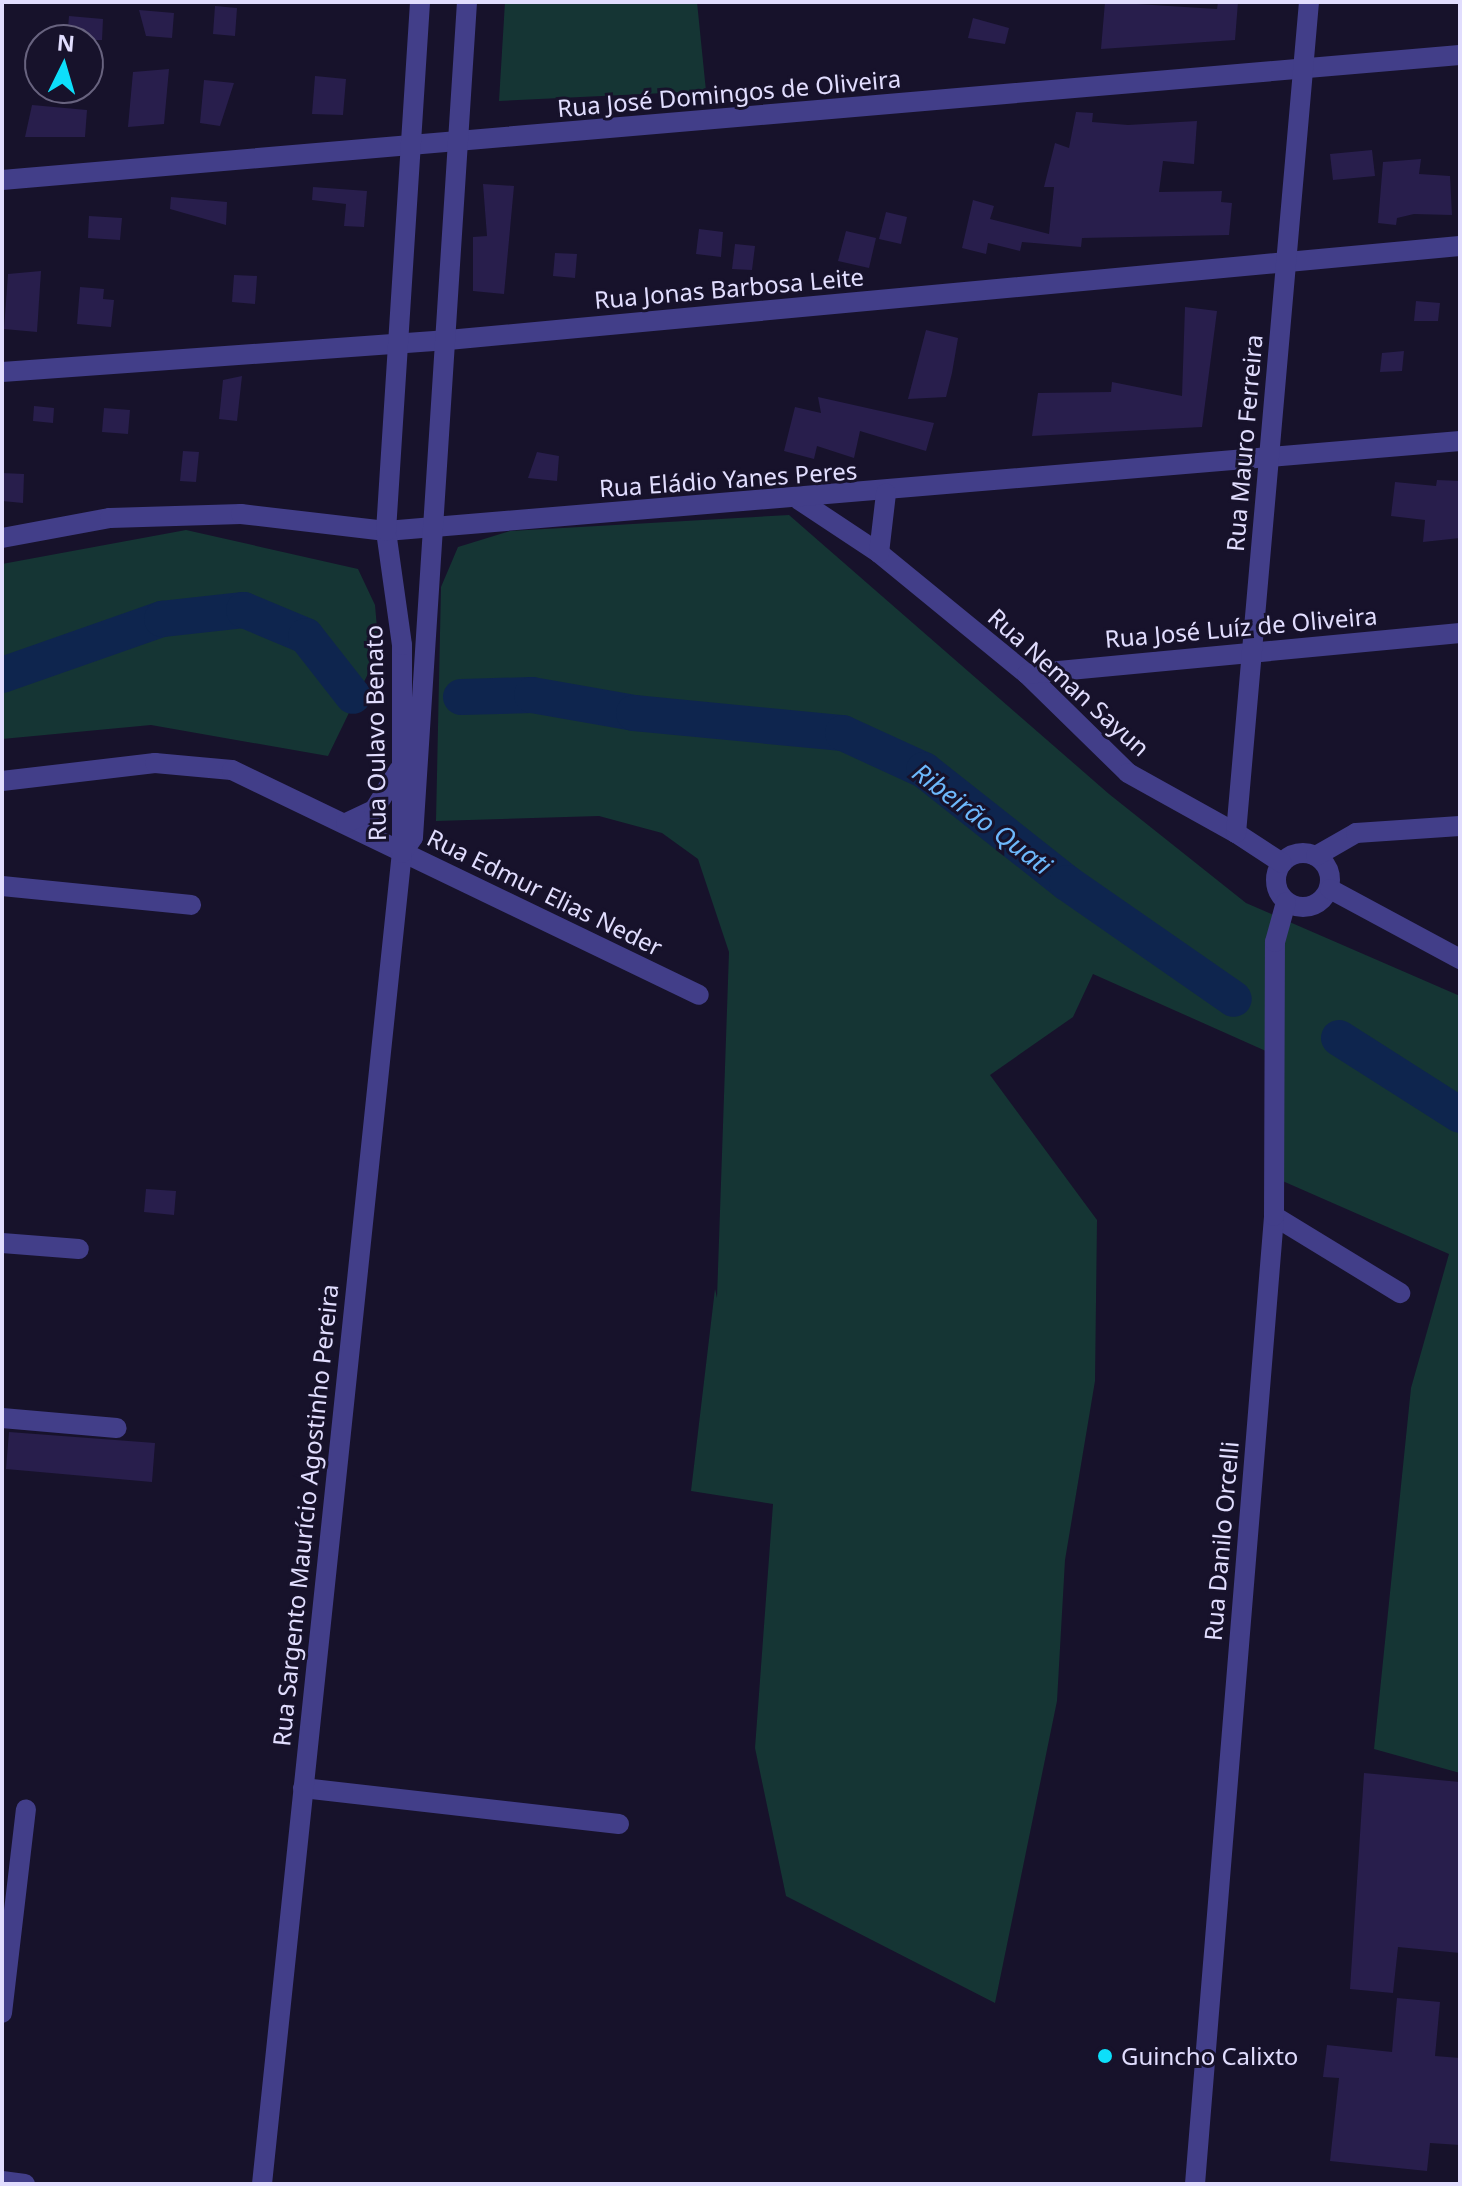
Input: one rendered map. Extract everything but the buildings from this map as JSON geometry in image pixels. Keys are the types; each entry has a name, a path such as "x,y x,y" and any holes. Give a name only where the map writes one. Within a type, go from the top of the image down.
{"street":[{"name":"Rua Oulavo Benato","path":"402,853 402,645 386,531 408,148 420,2"},
{"name":"Rua Oulavo Benato","path":"402,853 413,837 448,340 467,2"},
{"name":"Rua Mauro Ferreira","path":"1236,833 1309,2"},
{"name":"Rua José Domingos de Oliveira","path":"2,180 459,144 1303,66 1460,55"},
{"name":"Rua Jonas Barbosa Leite","path":"2,372 448,340 1460,246"},
{"name":"Rua Eládio Yanes Peres","path":"2,538 110,518 241,514 386,531 1269,461 1460,441"},
{"path":"879,553 886,493"},
{"name":"Rua Neman Sayun","path":"799,500 879,553 1027,674 1128,773 1236,833"},
{"name":"Rua José Luíz de Oliveira","path":"1027,674 1252,650 1460,633"},
{"name":"Rua Edmur Elias Neder","path":"2,781 188,762 232,770 699,995"},
{"path":"346,823 374,810 400,766"},
{"path":"1330,889 1311,906 1286,902 1277,887 1282,863 1296,854 1316,856 1356,833 1460,826"},
{"path":"1236,833 1282,863"},
{"name":"Rua Sargento Maurício Agostinho Pereira","path":"262,2184 402,853"},
{"path":"1316,856 1329,872 1330,889"},
{"path":"2,886 191,905"},
{"path":"1330,889 1460,959"},
{"name":"Rua Danilo Orcelli","path":"1195,2184 1274,1216 1275,942 1286,902"},
{"path":"1274,1216 1400,1293"},
{"path":"2,1243 79,1249"},
{"path":"2,1418 117,1428"},
{"path":"303,1788 619,1824"},
{"path":"2,2013 26,1809"},
{"path":"2,2181 25,2184"}],"green space":[{"path":"505,2 697,2 706,91 499,101"},
{"path":"789,515 1109,794 1246,903 1460,996 1460,1773 1374,1749 1411,1388 1449,1254 1269,1175 1284,1059 1093,974 1073,1017 990,1075 1097,1220 1095,1381 1065,1560 1057,1701 995,2003 786,1896 755,1748 773,1504 691,1491 715,1289 717,1298 729,952 698,859 662,833 599,816 436,821 441,587 458,547 510,531"},
{"path":"186,530 358,569 375,605 379,651 328,756 151,725 2,739 2,564"}],"waterway":[{"name":"Ribeirão Quati","path":"2,675 162,619 244,610 306,636 353,696"},
{"name":"Ribeirão Quati","path":"461,697 532,695 634,713 843,733 924,770 1067,883 1234,999"},
{"name":"Ribeirão Quati","path":"1339,1038 1460,1115"}],"place":[{"name":"Guincho Calixto","path":"1105,2056"}]}
